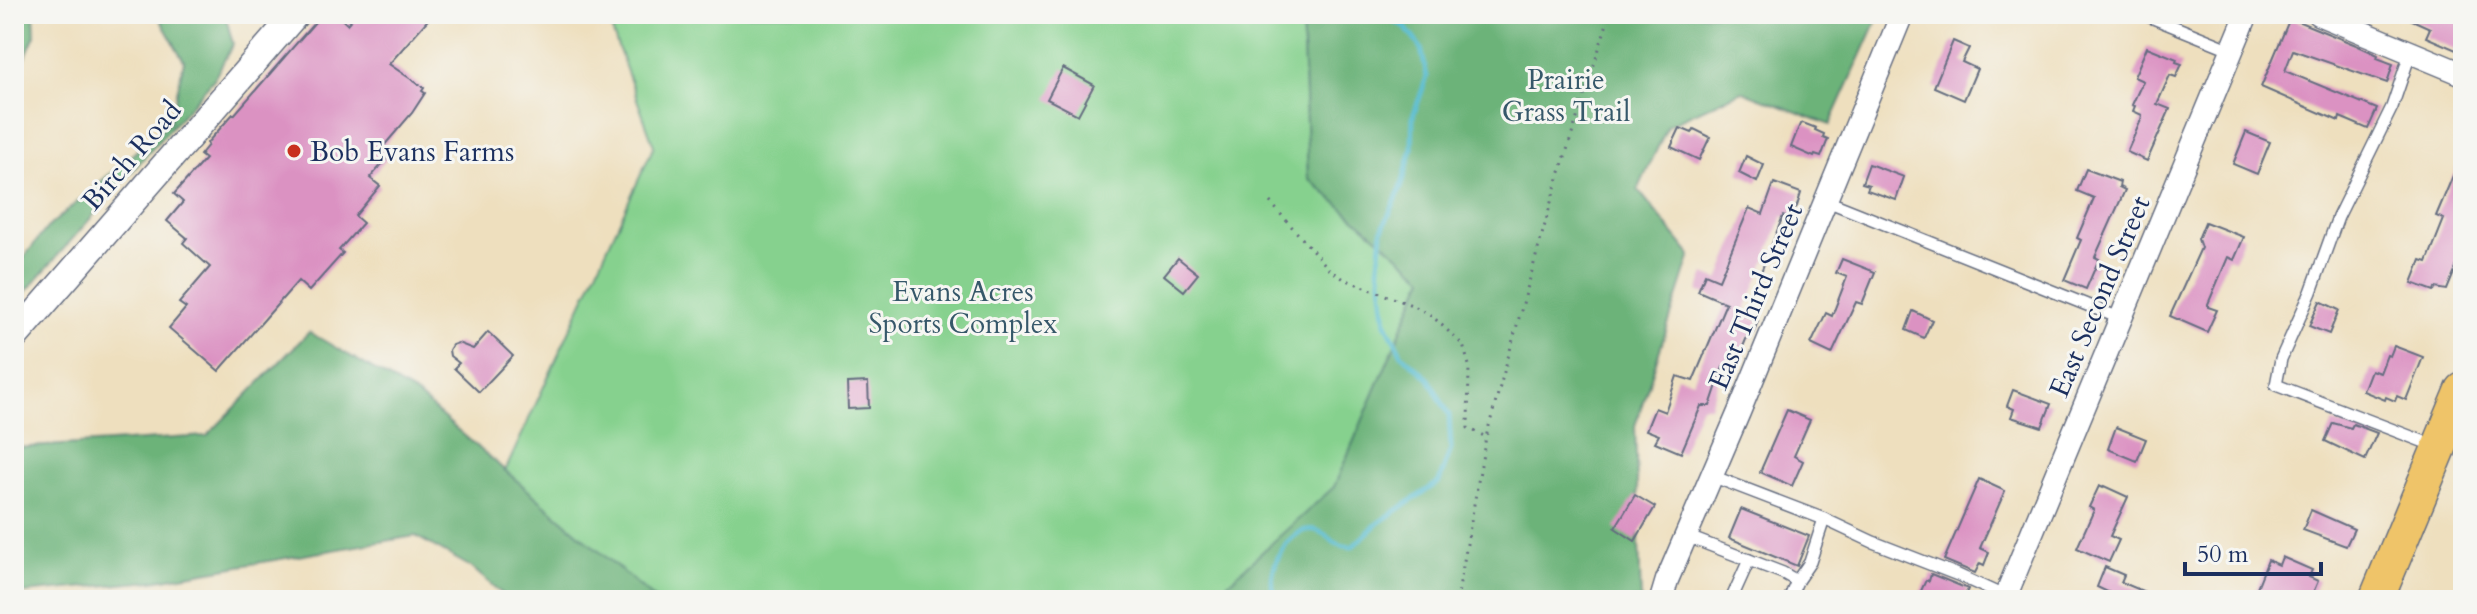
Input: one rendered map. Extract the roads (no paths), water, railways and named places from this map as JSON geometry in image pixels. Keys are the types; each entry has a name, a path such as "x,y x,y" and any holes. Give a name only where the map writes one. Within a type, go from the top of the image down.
{"main road":[{"path":"2376,600 2462,396"}],"street":[{"name":"Birch Road","path":"14,338 296,14"},
{"name":"East Third Street","path":"1661,600 1902,14"},
{"name":"East Second Street","path":"2005,598 2247,14"},
{"path":"2318,14 2463,74"}],"lane":[{"path":"2143,14 2232,50"},
{"path":"2410,54 2392,107 2338,217 2311,292 2281,359 2276,385 2439,448"},
{"path":"1827,201 2122,319"},
{"path":"1712,476 1824,519 2005,598"},
{"path":"1789,600 1810,562 1824,519"},
{"path":"1686,536 1797,581"},
{"path":"1731,600 1749,560"}],"waterway":[{"path":"1279,600 1273,589 1274,569 1291,539 1308,530 1318,531 1339,544 1352,547 1378,523 1439,482 1451,449 1449,415 1429,379 1402,355 1386,323 1379,265 1382,230 1401,188 1412,149 1413,116 1427,77 1421,48 1404,26 1380,14"}],"place":[{"name":"Bob Evans Farms","path":"294,151"}],"park label":[{"name":"Prairie Grass Trail","path":"1566,95"},
{"name":"Evans Acres Sports Complex","path":"963,307"}]}
